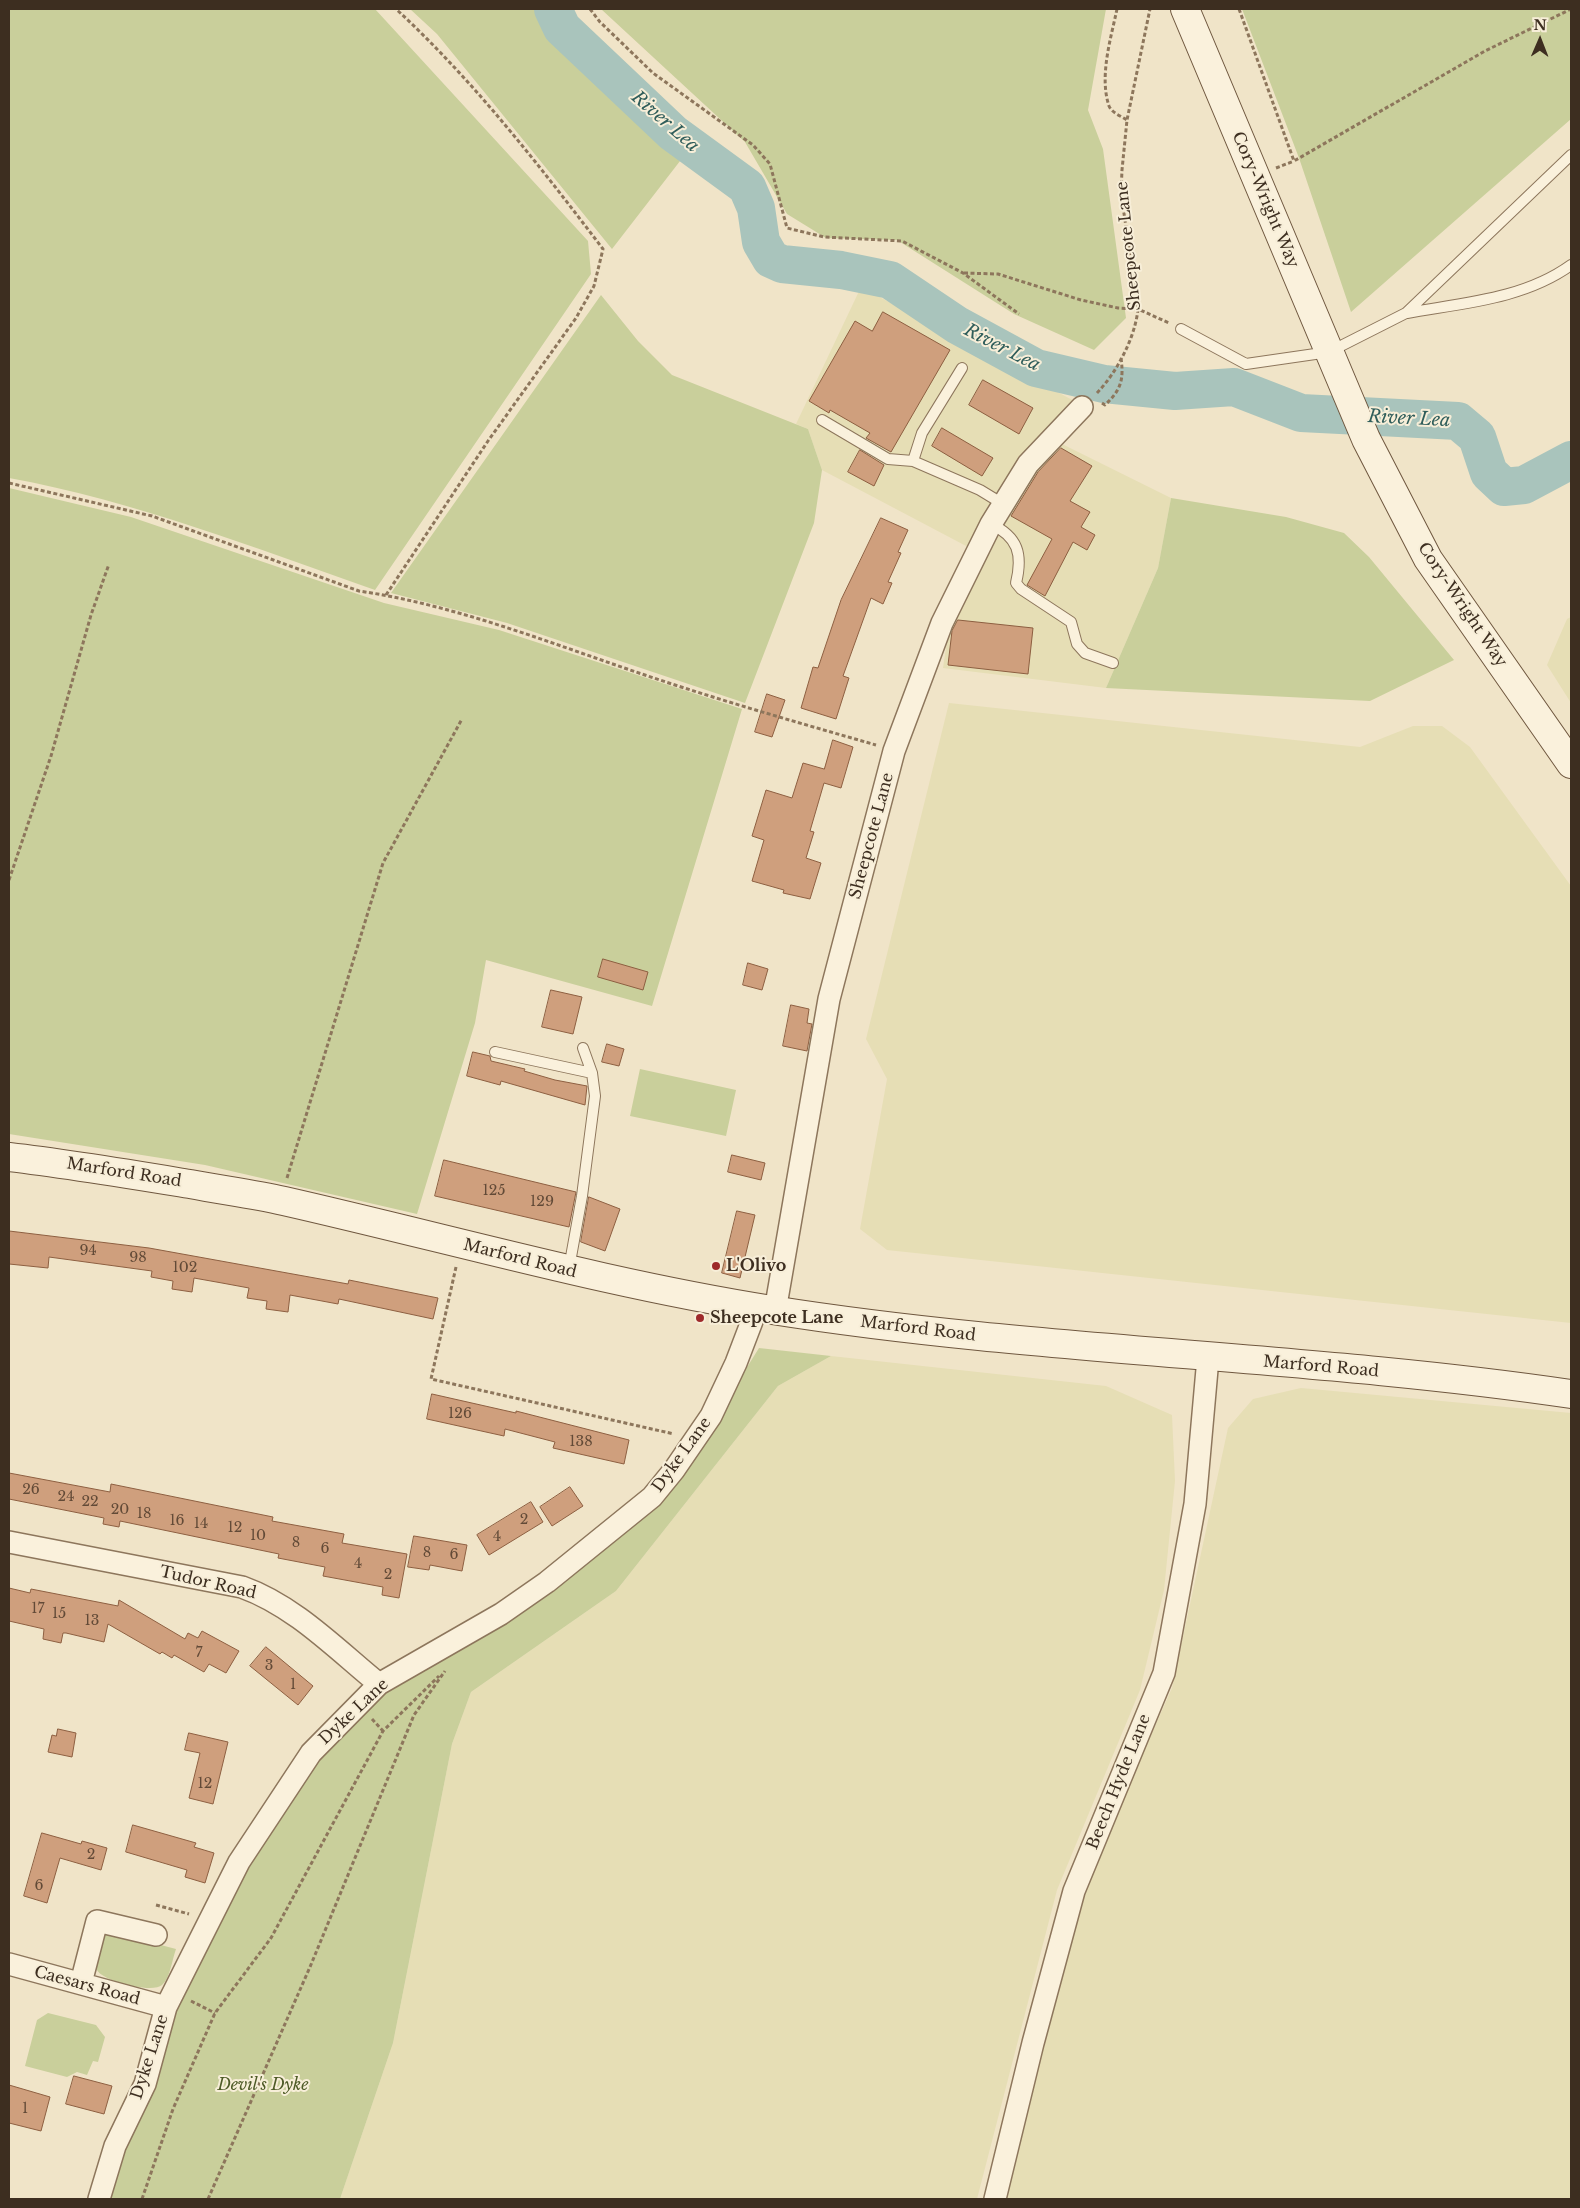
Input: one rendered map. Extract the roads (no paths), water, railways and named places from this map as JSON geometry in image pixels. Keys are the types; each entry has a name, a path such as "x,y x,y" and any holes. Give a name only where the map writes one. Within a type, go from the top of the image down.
{"street":[{"name":"Cory-Wright Way","path":"1185,9 1366,439 1428,560 1571,764"},
{"name":"Sheepcote Lane","path":"766,1309 829,998 894,751 942,623 991,524 1028,464 1082,407"},
{"name":"Marford Road","path":"9,1157 79,1165 280,1200 569,1271 660,1291 766,1309 939,1333 1208,1358 1469,1379 1571,1394"},
{"name":"Dyke Lane","path":"99,2199 115,2146 145,2084 166,2008 239,1862 311,1753 380,1684 501,1614 547,1582 652,1497 711,1416 736,1363 766,1309"},
{"name":"Beech Hyde Lane","path":"995,2199 1033,2043 1074,1891 1164,1673 1194,1504 1208,1358"},
{"name":"Tudor Road","path":"9,1542 242,1588 265,1596 284,1607 380,1684"},
{"path":"81,1983 97,1921 156,1935"},
{"name":"Caesars Road","path":"9,1964 166,2008"}],"lane":[{"path":"1406,314 1571,155"},
{"path":"1181,329 1246,364 1329,352 1406,314 1514,294 1554,278 1571,265"},
{"path":"913,461 922,434 962,368"},
{"path":"822,420 888,459 913,461 980,490 1003,504"},
{"path":"991,524 1007,532 1016,545 1018,560 1016,583 1021,589 1071,622 1078,644 1085,653 1113,663"},
{"path":"569,1271 582,1196 595,1096 592,1073 583,1048"},
{"path":"495,1052 592,1073"}],"waterway":[{"name":"River Lea","path":"553,9 562,28 673,133 747,187 756,208 761,242 771,259 782,264 841,270 890,280 957,325 1036,368 1104,384 1175,391 1234,387 1301,413 1458,421 1477,437 1489,473 1504,487 1524,485 1571,460"}],"place":[{"name":"L'Olivo","path":"716,1266"},
{"name":"Sheepcote Lane","path":"700,1318"}],"park label":[{"name":"Devil's Dyke","path":"263,2085"}]}
